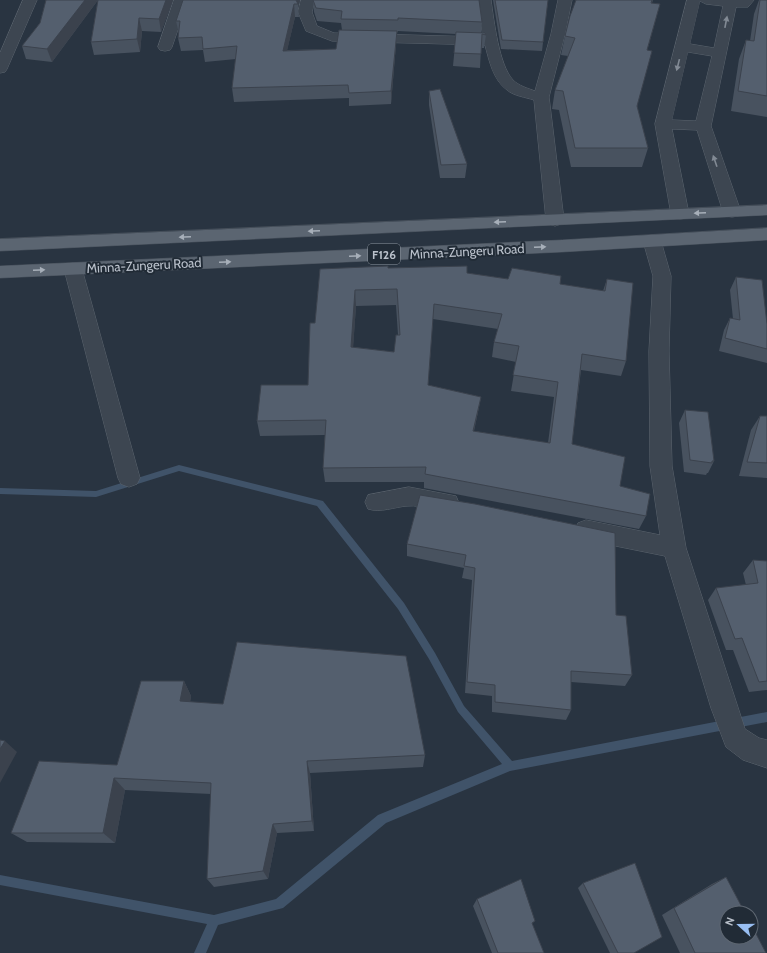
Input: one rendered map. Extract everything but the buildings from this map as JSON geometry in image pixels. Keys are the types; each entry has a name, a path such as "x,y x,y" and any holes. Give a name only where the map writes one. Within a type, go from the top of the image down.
{"main road":[{"name":"Minna-Zungeru Road","path":"0,245 767,210"},
{"name":"Minna-Zungeru Road","path":"0,272 652,241 767,234"}],"street":[{"path":"0,69 30,0"},
{"path":"165,47 181,0"},
{"path":"308,0 305,12 312,28 332,37 491,41"},
{"path":"484,0 491,41 504,82 512,88 541,97"},
{"path":"555,220 541,97 558,34 565,0"},
{"path":"680,214 663,124 694,0"},
{"path":"706,0 743,4 747,0"},
{"path":"730,3 703,126 732,212"},
{"path":"682,47 720,53"},
{"path":"663,124 703,126"},
{"path":"652,241 662,276 659,351 661,466 674,548 724,708 735,738 753,750 767,754"},
{"path":"73,269 129,478"},
{"path":"376,502 408,496 466,505"},
{"path":"566,526 674,548"}],"waterway":[{"path":"0,491 96,494 179,468 320,503 401,606 432,656 461,709 510,766"},
{"path":"510,766 767,717"},
{"path":"214,920 279,904 382,819 510,766"},
{"path":"0,880 214,920"},
{"path":"200,953 214,920"}]}
